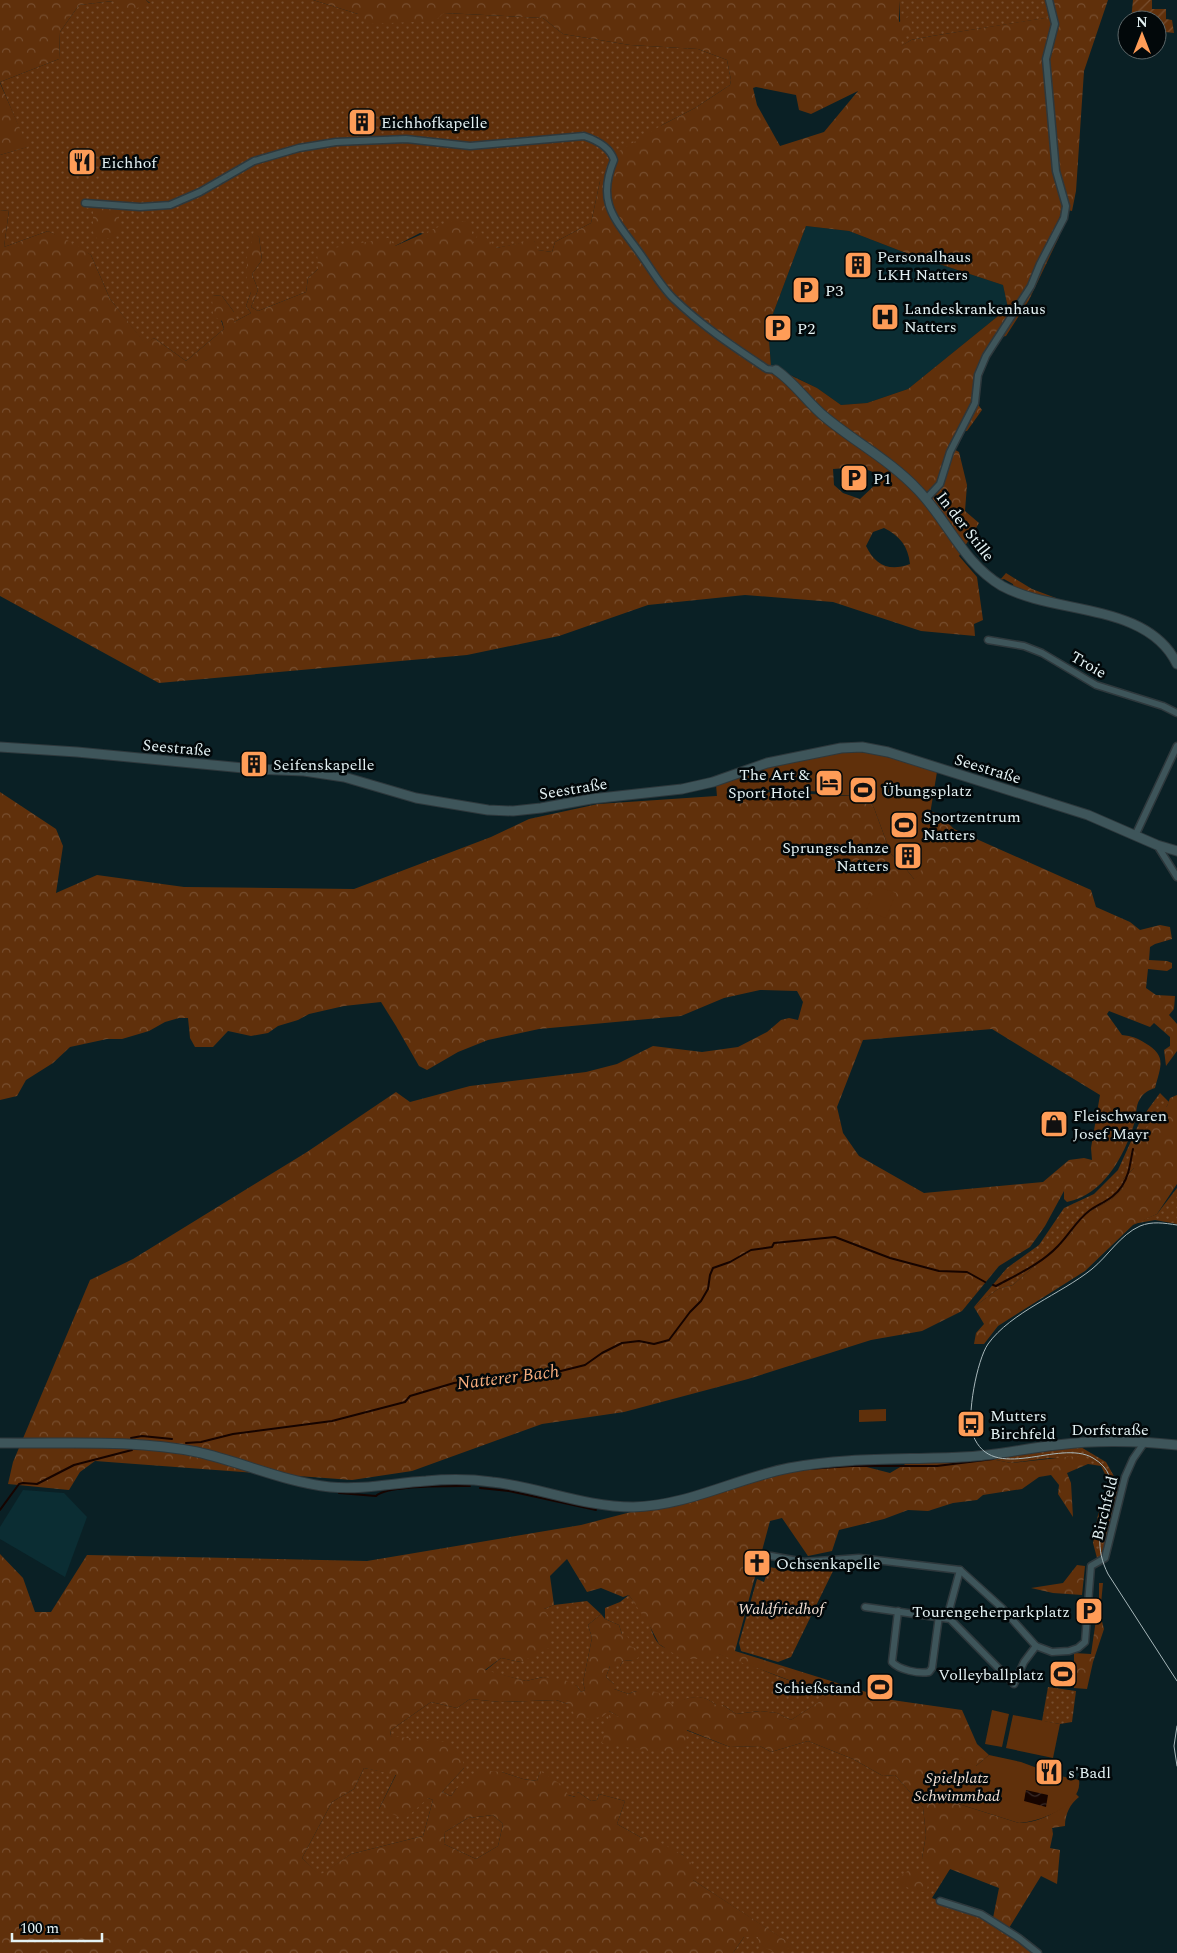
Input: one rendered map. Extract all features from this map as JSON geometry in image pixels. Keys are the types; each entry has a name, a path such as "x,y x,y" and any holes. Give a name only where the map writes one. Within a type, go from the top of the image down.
{"street":[{"path":"926,499 940,484 950,452 975,403 978,375 986,356 1031,286 1040,264 1064,218 1066,206 1056,171 1046,59 1055,24 1049,0"},
{"path":"85,203 140,207 170,205 200,192 254,160 300,148 336,142 406,139 470,146 584,136 600,143 613,156 614,160 606,186 608,203 614,218 672,296 706,327 767,369 776,370"},
{"name":"In der Stille","path":"776,370 797,386 826,418 904,477 926,499 974,564 1000,584 1036,599 1124,620 1143,629 1162,646 1177,664"},
{"name":"Troie","path":"988,640 1024,646 1042,653 1096,685 1163,706 1177,713"},
{"path":"1135,836 1177,746"},
{"name":"Seestraße","path":"0,747 77,752 254,769 304,771 344,778 416,798 488,810 513,811 591,799 682,789 713,782 775,761 834,749 862,747 888,752 1088,815 1135,836 1177,851"},
{"path":"1158,845 1177,877"},
{"name":"Dorfstraße","path":"0,1443 158,1446 198,1452 291,1479 323,1486 356,1488 450,1479 482,1480 516,1485 596,1504 633,1507 675,1501 774,1471 824,1463 984,1455 1075,1443 1144,1443 1177,1446"},
{"name":"Birchfeld","path":"1036,1646 1052,1652 1069,1651 1078,1648 1085,1642 1091,1566 1105,1558 1125,1477 1133,1459 1144,1443"},
{"path":"758,1556 771,1556 804,1562 858,1558 960,1570 1002,1608 1036,1646 1024,1662 1014,1684 966,1633 947,1618 865,1607"},
{"path":"947,1618 960,1570"},
{"path":"898,1611 892,1662 898,1667 922,1673 929,1672 932,1668 939,1616"},
{"path":"940,1902 981,1914 1019,1938 1038,1953"}],"shaded area":[{"name":"Landeskrankenhaus Natters","path":"806,226 849,231 906,253 1003,285 1008,308 908,389 867,403 841,405 817,388 771,365 768,327"},
{"path":"23,1490 64,1493 87,1517 65,1577 0,1539 0,1527"}],"green space":[{"path":"0,0 146,0 150,4 124,12 113,1 79,5 60,32 59,59 0,82"},
{"path":"146,0 313,0 358,14 444,13 543,18 563,34 630,45 698,49 727,60 731,80 730,85 695,108 662,125 600,181 591,223 555,242 552,252 537,250 534,241 496,248 473,245 420,233 395,246 318,269 308,278 306,292 258,311 251,307 258,290 252,274 262,260 259,237 253,233 251,292 246,306 251,313 234,322 234,312 222,296 212,295 224,329 186,361 154,338 145,344 110,299 91,255 48,231 4,247 9,210 0,211 0,155 27,147 0,82 59,59 60,32 79,5 113,1 150,3"},
{"path":"313,0 899,0 899,22 910,16 914,31 902,37 901,46 911,40 1051,17 1046,0 1108,0 1084,71 1076,191 1072,211 1063,209 1054,231 1059,237 1029,300 1006,336 1002,337 976,376 977,403 982,410 967,431 960,431 950,447 959,452 967,485 965,511 979,523 959,556 977,577 983,620 974,624 975,636 921,631 833,602 745,595 648,605 559,636 467,655 159,683 0,596 0,211 9,210 4,247 48,231 75,244 91,255 110,299 145,343 154,338 186,361 224,329 222,321 213,316 212,295 222,296 234,312 234,322 251,313 246,306 251,292 247,285 247,250 251,245 253,232 259,237 262,260 252,274 258,290 251,307 258,311 306,292 308,278 318,269 317,251 388,238 395,246 452,221 471,222 473,244 480,231 496,248 534,240 538,250 552,252 555,242 591,223 600,181 616,153 662,125 695,108 730,85 731,80 727,60 698,49 630,45 563,34 543,18 444,13 435,21 368,24 358,14","holes":["753,88 796,95 799,110 811,114 858,91 824,132 780,146 757,105","806,226 849,231 906,253 1003,285 1008,308 908,389 867,403 841,405 817,388 771,366 768,327","860,467 873,472 876,484 860,499 843,493 834,485 833,469","884,528 895,534 905,547 910,564 889,567 878,562 866,546 873,532"]},
{"path":"899,0 1046,0 1052,17 911,40 900,47"},
{"path":"1133,0 1152,0 1152,9 1166,9 1166,10 1132,10"},
{"path":"1167,19 1172,20 1174,33 1167,32"},
{"path":"0,83 28,147 0,155"},
{"path":"93,205 119,207 119,234 99,242 93,232"},
{"path":"1006,573 1032,589 1056,598 1047,598 1014,589 1013,584 1004,579 1000,580"},
{"name":"Sportzentrum Natters","path":"848,751 882,756 937,772 920,875 914,879 891,854 874,808 867,797 841,795 841,793 776,789 717,797 716,784 776,764"},
{"path":"0,792 56,829 63,846 56,893 97,875 184,887 354,889 491,837 529,819 598,804 774,792 867,797 874,808 891,854 914,879 921,808 939,814 954,829 1091,890 1096,907 1130,922 1140,930 1160,925 1170,927 1172,939 1150,947 1149,960 1167,961 1172,963 1172,968 1167,971 1148,969 1146,988 1156,995 1175,996 1174,1009 1169,1015 1177,1024 1177,1051 1166,1066 1164,1050 1170,1046 1170,1037 1154,1023 1150,1027 1109,1011 1107,1014 1122,1035 1145,1043 1157,1052 1160,1062 1155,1088 1144,1093 1138,1102 1130,1137 1118,1161 1110,1173 1091,1192 1067,1202 1064,1199 1064,1191 1045,1226 1030,1247 999,1266 962,1311 922,1331 871,1340 748,1379 624,1412 542,1424 412,1471 352,1480 95,1461 80,1472 69,1490 8,1484 13,1462 90,1280 133,1259 307,1152 396,1092 410,1102 470,1086 586,1072 617,1064 653,1046 702,1052 738,1047 767,1032 781,1020 789,1018 798,1020 803,1002 797,991 760,990 724,998 681,1016 539,1029 488,1040 458,1052 427,1070 419,1066 381,1002 344,1006 309,1014 298,1020 278,1026 268,1033 251,1036 228,1031 213,1047 195,1047 190,1038 188,1018 179,1018 165,1022 149,1031 122,1039 107,1039 70,1047 53,1063 26,1080 17,1096 0,1100","holes":["992,1029 1100,1095 1091,1148 1092,1160 1084,1158 1069,1160 1043,1182 924,1193 859,1156 843,1133 837,1107 863,1040"]},
{"path":"876,886 896,893 886,918 866,911"},
{"path":"1160,1093 1169,1102 1134,1168 1123,1179 1124,1186 1119,1192 1107,1202 1083,1216 1074,1226 1072,1233 1013,1285 998,1289 974,1307 1007,1268 1039,1245 1064,1208 1094,1194 1118,1170 1141,1119"},
{"path":"1177,1095 1177,1184 1157,1214 1133,1225 1085,1271 998,1326 984,1344 974,1344 976,1333 984,1324 974,1307 998,1289 1013,1285 1072,1233 1074,1226 1083,1216 1117,1194 1124,1186 1123,1179 1134,1168 1132,1149 1146,1129 1167,1106 1170,1098"},
{"path":"1177,1188 1177,1224 1155,1220 1133,1224 1157,1214"},
{"path":"886,1409 886,1421 859,1422 859,1410"},
{"path":"1079,1446 1106,1462 1120,1487 1105,1553 1097,1558 1093,1543 1098,1515 1109,1485 1101,1466 1088,1464 1088,1459 1050,1458 1011,1463 986,1458"},
{"path":"1076,1456 1089,1459 1088,1464 1067,1473 1071,1483 1073,1517 1058,1494 1059,1485 1051,1475 1039,1477 1022,1489 983,1495 977,1500 953,1503 928,1511 908,1510 884,1519 839,1530 832,1551 808,1556 782,1518 770,1521 735,1651 892,1700 962,1710 977,1744 989,1755 976,1766 927,1794 1019,1823 1043,1818 1064,1806 1076,1794 1079,1797 1069,1810 1065,1826 1052,1828 1053,1834 1050,1848 1060,1850 1057,1884 1041,1876 1009,1928 993,1918 999,1888 950,1869 940,1877 922,1858 926,1835 923,1807 895,1775 883,1776 853,1759 808,1741 771,1752 760,1746 730,1747 687,1730 684,1750 650,1751 602,1743 609,1715 620,1717 609,1711 602,1717 578,1720 568,1704 556,1700 500,1702 470,1699 457,1708 431,1702 391,1730 390,1736 446,1742 461,1751 464,1768 442,1792 451,1796 456,1789 480,1770 502,1772 523,1779 537,1781 540,1771 565,1787 568,1795 575,1797 578,1792 591,1801 597,1800 599,1794 625,1801 617,1824 642,1838 648,1836 683,1855 697,1869 693,1880 796,1947 774,1952 759,1945 758,1937 744,1937 733,1953 0,1953 0,1554 23,1578 35,1612 51,1612 87,1555 367,1561 581,1525 799,1470 855,1464 890,1473 907,1463 986,1458 1011,1463","holes":["567,1559 587,1592 601,1588 623,1597 629,1595 645,1617 659,1644 682,1659 712,1659 718,1654 789,1680 824,1690 839,1689 791,1720 777,1713 760,1711 736,1714 723,1705 716,1705 700,1697 690,1698 673,1705 657,1692 640,1690 629,1694 614,1689 614,1684 606,1677 610,1666 620,1666 623,1661 634,1660 639,1657 637,1649 630,1646 631,1643 626,1634 622,1634 619,1625 605,1619 601,1614 588,1625 592,1638 583,1682 585,1690 581,1692 577,1686 565,1680 543,1677 526,1681 485,1670 501,1658 521,1662 549,1648 549,1617 544,1609 554,1605 550,1576","364,1768 396,1775 379,1809 405,1819 428,1798 433,1800 423,1836 351,1854 320,1875 302,1858 332,1802 354,1789","493,1815 503,1824 498,1846 476,1859 444,1844 445,1832 468,1818"]},
{"name":"Waldfriedhof","path":"832,1565 833,1571 791,1657 778,1662 741,1651 739,1643 757,1579 764,1582 769,1567 792,1571 795,1567"},
{"path":"1077,1565 1085,1566 1082,1595 1053,1593 1031,1588 1063,1583"},
{"path":"1099,1583 1103,1583 1100,1614 1104,1629 1093,1662 1087,1689 1074,1688 1074,1653 1091,1654 1099,1599"},
{"path":"629,1595 647,1619 659,1644 664,1647 679,1651 719,1654 794,1682 824,1689 840,1689 791,1720 777,1713 760,1711 736,1714 723,1705 716,1705 700,1697 684,1700 673,1706 645,1692 640,1691 629,1694 614,1689 614,1684 606,1677 610,1666 620,1666 623,1661 633,1660 630,1646 622,1634 619,1625 605,1619 605,1608 620,1602"},
{"path":"587,1601 601,1614 588,1625 592,1638 583,1682 585,1690 581,1692 577,1686 543,1677 526,1681 485,1671 501,1658 521,1662 544,1609 554,1605"},
{"name":"Volleyballplatz","path":"1057,1662 1071,1664 1068,1686 1054,1684"},
{"path":"1048,1687 1076,1691 1072,1722 1060,1724 1042,1721"},
{"path":"470,1699 500,1702 556,1700 609,1711 621,1717 675,1726 730,1747 760,1746 771,1752 808,1741 853,1759 883,1776 895,1775 923,1807 926,1835 922,1858 950,1869 932,1898 981,1916 1041,1953 733,1953 744,1937 758,1937 795,1947 693,1880 683,1855 642,1838 617,1824 625,1801 599,1794 597,1800 591,1801 578,1792 576,1797 568,1795 540,1772 537,1781 523,1779 502,1772 456,1789 451,1796 442,1792 464,1768 390,1736 391,1730 431,1702 457,1708"},
{"path":"992,1710 1009,1714 1002,1747 985,1744"},
{"path":"1013,1715 1060,1724 1053,1758 1006,1748"},
{"name":"Spielplatz Schwimmbad","path":"989,1755 1021,1762 1056,1775 1079,1780 1078,1789 1074,1798 1058,1811 1037,1820 1019,1823 927,1794 961,1757 976,1766"},
{"path":"364,1768 396,1774 379,1809 428,1798 433,1800 423,1836 351,1854 320,1876 302,1858 332,1802 354,1789"},
{"path":"493,1815 503,1824 498,1846 476,1859 444,1844 445,1832 468,1818"},
{"path":"913,1867 928,1881 927,1892 915,1891 894,1881"}],"water":[{"path":"1026,1790 1048,1795 1046,1807 1024,1801"}],"waterway":[{"name":"Natterer Bach","path":"993,1285 996,1286 1044,1258 1062,1242 1084,1215 1115,1194 1127,1177 1133,1149"},
{"name":"Natterer Bach","path":"186,1443 201,1442 233,1434 332,1421 405,1402 410,1396 454,1383 497,1377 507,1380 516,1379 528,1371 561,1371 585,1365 602,1353 622,1343 639,1341 654,1344 669,1340 690,1312 701,1301 708,1289 713,1268 730,1262 751,1250 772,1247 774,1243 835,1237 890,1258 939,1271 967,1272 985,1282"},
{"name":"Natterer Bach","path":"131,1438 142,1436 172,1439"},
{"name":"Natterer Bach","path":"0,1510 19,1484 37,1484 74,1465 132,1450"},
{"path":"808,1469 851,1466 937,1466 993,1459"},
{"path":"339,1493 376,1496 382,1492 406,1488 470,1486"},
{"path":"480,1488 509,1491 596,1510"}],"tram line":[{"path":"1177,1225 1149,1223 1133,1230 1120,1240 1092,1269 1023,1313 998,1333 988,1344 980,1362 971,1415 973,1435 982,1450 995,1457 1010,1459 1079,1453 1093,1458 1103,1466 1109,1475 1111,1485 1100,1537 1104,1565 1177,1681"},
{"path":"1177,1726 1174,1746 1177,1766"}],"place":[{"name":"Eichhofkapelle","path":"362,122"},
{"name":"Eichhof","path":"82,162"},
{"name":"Personalhaus LKH Natters","path":"858,265"},
{"name":"P3","path":"806,290"},
{"name":"Landeskrankenhaus Natters","path":"885,317"},
{"name":"P2","path":"778,328"},
{"name":"P1","path":"854,478"},
{"name":"Seifenskapelle","path":"254,764"},
{"name":"The Art & Sport Hotel","path":"829,783"},
{"name":"Übungsplatz","path":"863,790"},
{"name":"Sportzentrum Natters","path":"904,825"},
{"name":"Sprungschanze Natters","path":"908,856"},
{"name":"Fleischwaren Josef Mayr","path":"1054,1124"},
{"name":"Mutters Birchfeld","path":"971,1424"},
{"name":"Ochsenkapelle","path":"757,1563"},
{"name":"Tourengeherparkplatz","path":"1089,1611"},
{"name":"Volleyballplatz","path":"1063,1674"},
{"name":"Schießstand","path":"880,1687"},
{"name":"s'Badl","path":"1049,1772"}]}
